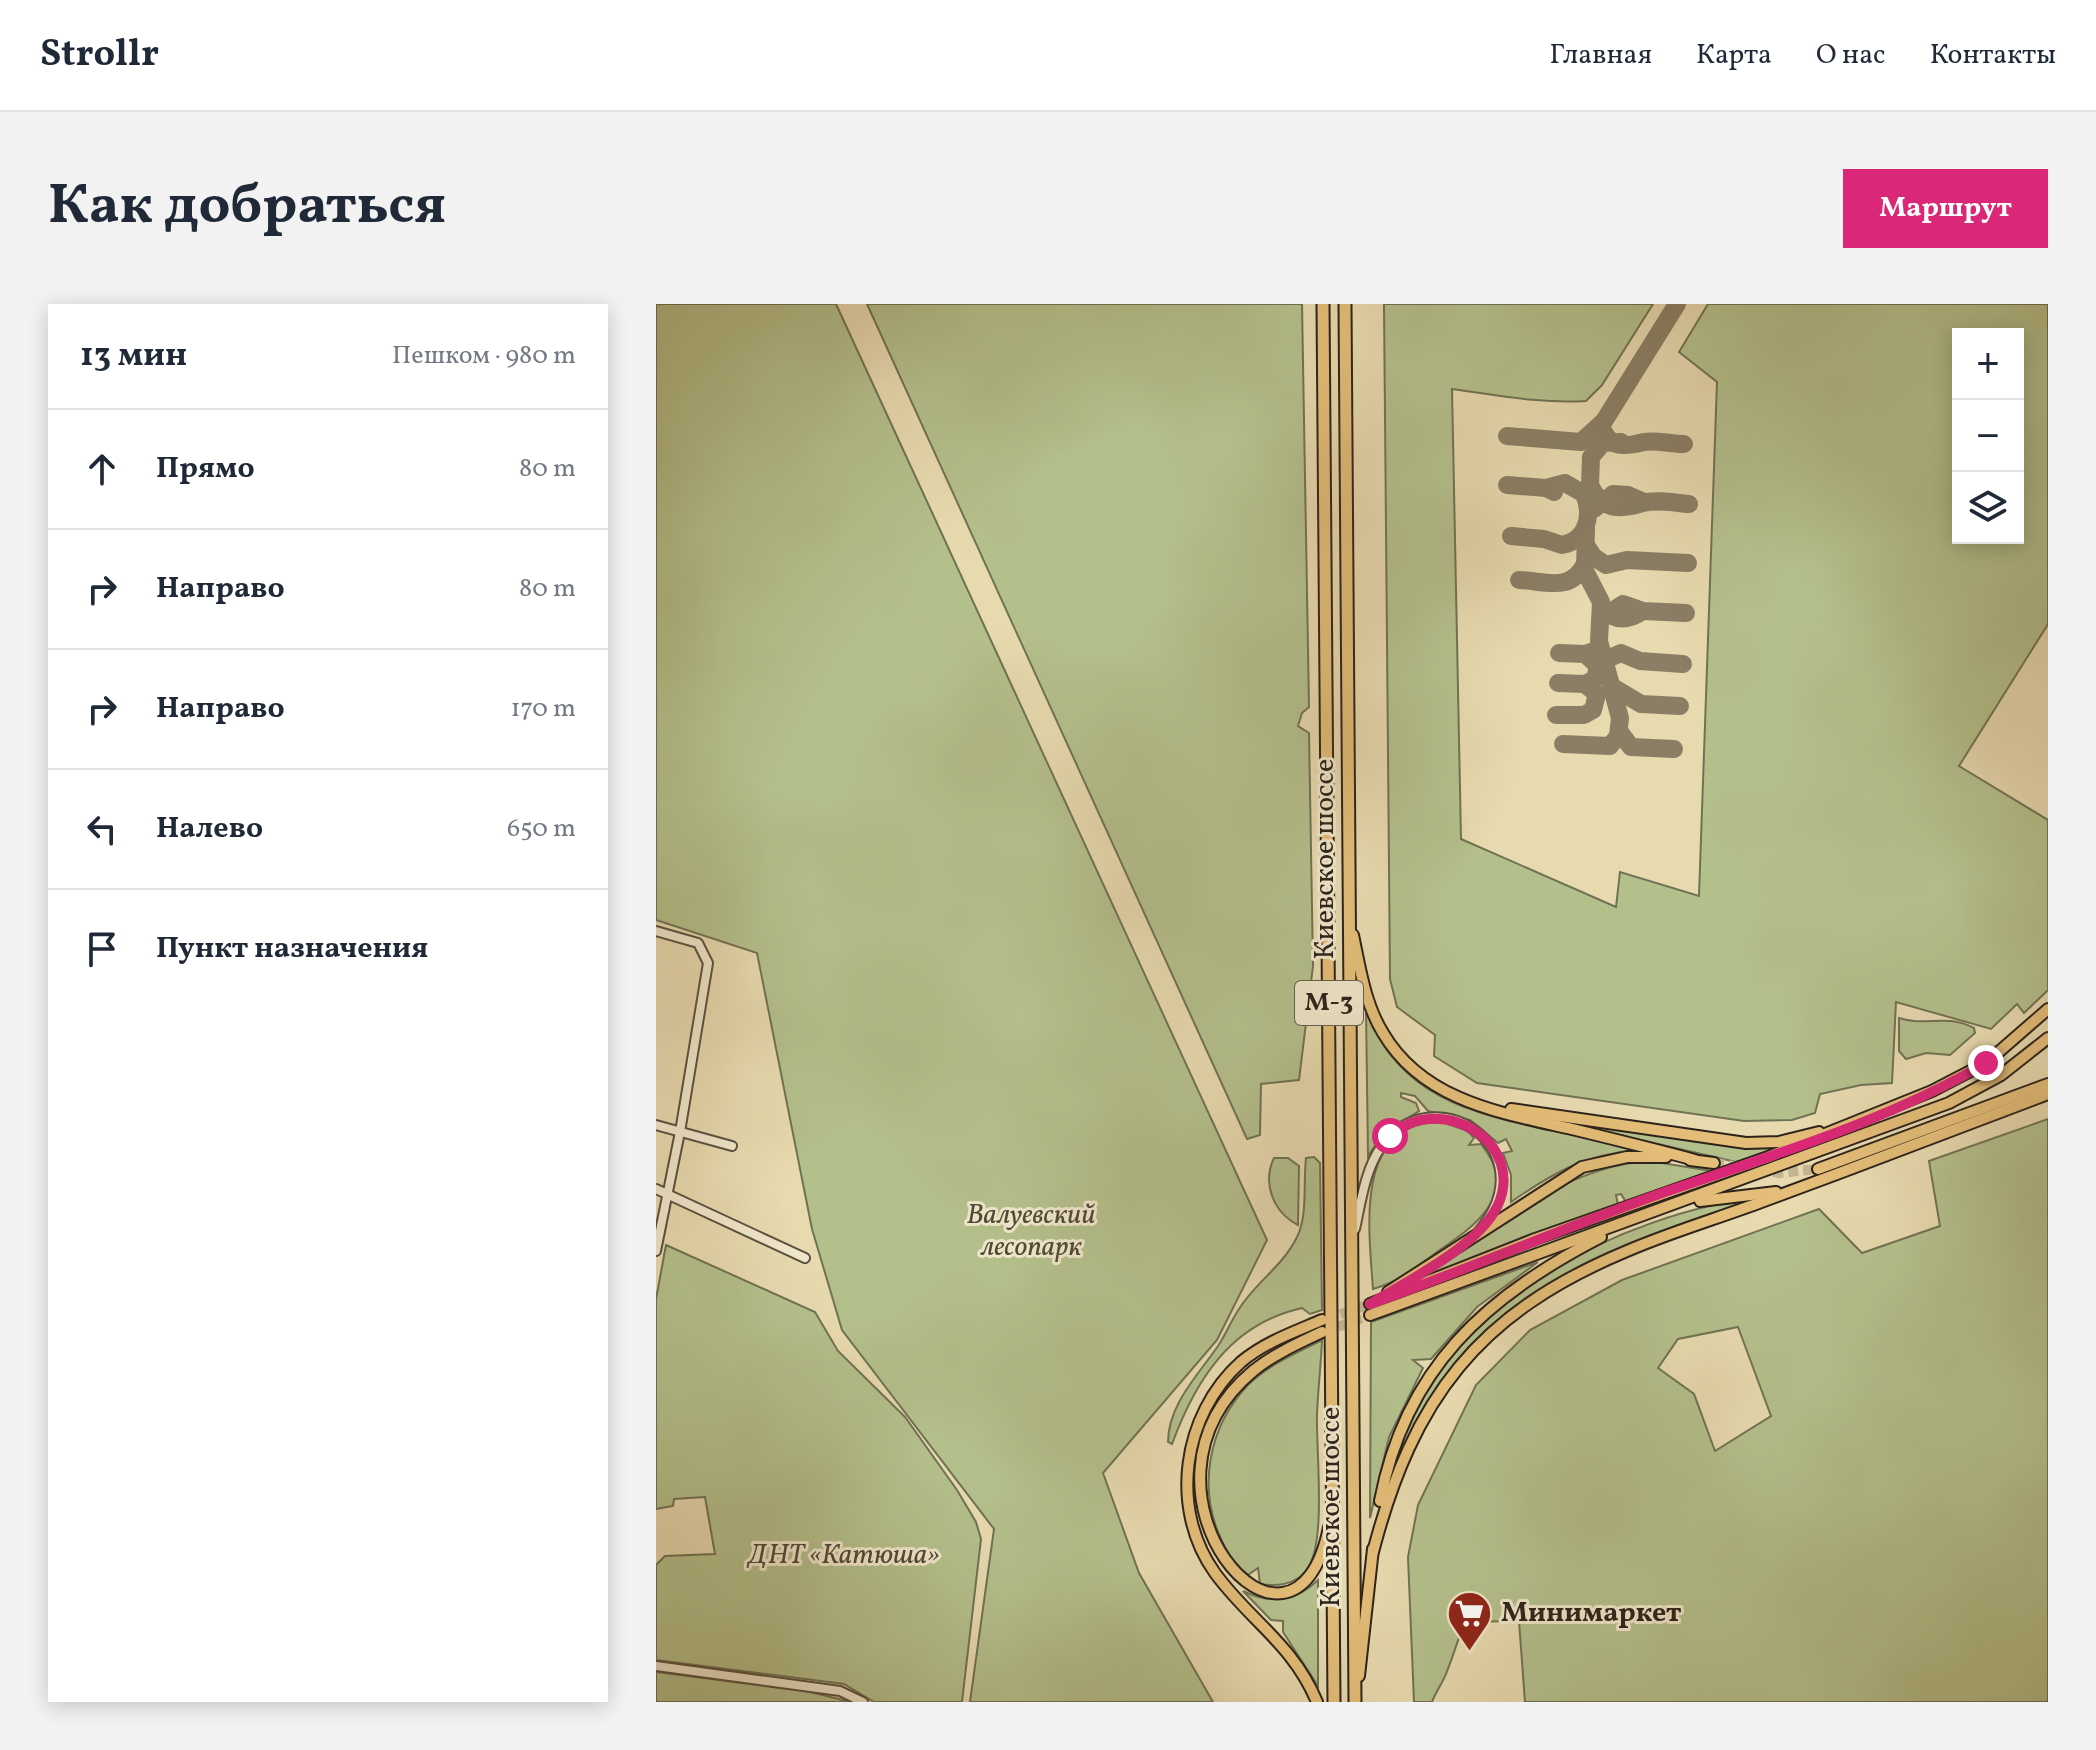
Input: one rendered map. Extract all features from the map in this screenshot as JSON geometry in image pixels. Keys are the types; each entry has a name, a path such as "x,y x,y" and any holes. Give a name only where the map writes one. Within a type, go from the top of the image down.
{"highway":[{"name":"Киевское шоссе","path":"1323,304 1334,1702"},
{"name":"Киевское шоссе","path":"1345,304 1356,1702"}],"main road":[{"path":"1349,920 1370,1007 1389,1043 1423,1079 1469,1103 1695,1160"},
{"path":"1370,1310 1535,1239 1848,1125 1958,1080 2005,1049 2048,1009"},
{"path":"1370,1310 1674,1206 1959,1099 2001,1075 2048,1038"},
{"path":"1818,1169 2048,1084"},
{"path":"1373,1552 1391,1486 1418,1426 1446,1383 1502,1322 1556,1284 1627,1250 2048,1094"},
{"path":"1469,1103 1746,1143 1784,1141 1848,1125"},
{"path":"1370,1310 1475,1236 1582,1167 1640,1156 1714,1163"},
{"path":"1674,1206 1790,1191"},
{"path":"1356,1702 1381,1493 1394,1448 1417,1395 1441,1358 1471,1324 1526,1278 1631,1221"},
{"path":"1317,1702 1295,1659 1236,1598 1209,1564 1191,1518 1187,1492 1196,1431 1221,1384 1265,1345 1322,1320"},
{"path":"1322,1332 1262,1364 1234,1391 1207,1441 1202,1499 1211,1535 1227,1565 1248,1586 1272,1593 1293,1588 1314,1571 1323,1554 1334,1505"}],"street":[{"path":"656,931 698,943 708,963 680,1132 656,1251"},
{"path":"1354,1234 1369,1171 1383,1143 1405,1124 1438,1117 1472,1128 1497,1157 1501,1177 1500,1199 1475,1236"},
{"path":"656,1125 732,1146"},
{"path":"656,1189 805,1258"},
{"path":"656,1666 840,1691 863,1702"}],"green space":[{"name":"Валуевский лесопарк","path":"656,304 836,304 1267,1240 1217,1340 1103,1473 1139,1573 1213,1702 970,1702 994,1529 842,1330 812,1229 757,953 656,920"},
{"path":"867,304 1302,304 1309,707 1302,713 1298,726 1309,733 1313,966 1299,1080 1261,1084 1260,1135 1247,1139"},
{"path":"1384,304 1653,304 1602,385 1586,401 1535,400 1452,389 1461,839 1616,907 1620,872 1699,896 1717,382 1679,352 1708,304 2048,304 2048,624 1959,766 2048,820 2048,990 2024,1013 2017,1004 1991,1029 1896,1002 1892,1083 1861,1085 1820,1094 1815,1113 1792,1120 1744,1121 1477,1083 1434,1056 1435,1035 1397,1007 1390,979"},
{"path":"1366,1010 1382,1043 1403,1069 1427,1088 1454,1103 1515,1122 1616,1143 1633,1151 1584,1161 1511,1202 1511,1175 1503,1153 1512,1151 1506,1139 1498,1143 1470,1120 1428,1111 1415,1096 1401,1093 1401,1097 1416,1103 1419,1111 1384,1133 1368,1156"},
{"path":"1899,1018 1954,1021 1974,1028 1975,1033 1950,1055 1926,1053 1906,1059 1899,1051"},
{"path":"2048,1119 2048,1702 1525,1702 1519,1621 1466,1626 1432,1702 1414,1702 1408,1557 1418,1505 1476,1385 1530,1330 1622,1280 1819,1209 1862,1253 1940,1226 1929,1161","holes":["1738,1327 1771,1416 1715,1451 1694,1394 1658,1368 1678,1339"]},
{"path":"1442,1122 1468,1131 1474,1138 1469,1145 1481,1144 1497,1178 1495,1193 1489,1207 1466,1231 1406,1274 1373,1289 1370,1210 1380,1159 1393,1139 1413,1126"},
{"path":"1563,1122 1770,1148 1771,1150 1736,1162"},
{"path":"1314,1157 1320,1163 1322,1310 1310,1314 1302,1308 1277,1316 1236,1341 1205,1377 1172,1444 1168,1442 1173,1415 1186,1391 1246,1300 1284,1257 1297,1237 1304,1209 1306,1158"},
{"path":"1274,1158 1288,1158 1299,1166 1298,1225 1282,1213 1272,1196 1269,1177"},
{"path":"1649,1161 1712,1171 1626,1202 1621,1194 1616,1195 1618,1205 1422,1278 1501,1222 1558,1188 1617,1166"},
{"path":"1763,1197 1593,1261 1546,1286 1503,1316 1464,1354 1428,1402 1396,1462 1413,1408 1445,1359 1487,1315 1538,1278 1593,1247 1651,1223 1709,1206"},
{"name":"ДНТ «Катюша»","path":"666,1245 815,1312 838,1351 905,1417 957,1490 976,1522 981,1539 962,1702 874,1702 844,1684 656,1660 656,1565 665,1556 715,1554 705,1497 674,1499 673,1506 656,1509 656,1299"},
{"path":"1538,1262 1477,1307 1431,1359 1413,1360 1423,1368 1389,1437 1370,1518 1371,1322"},
{"path":"1322,1340 1317,1414 1319,1515 1314,1553 1305,1572 1294,1581 1281,1585 1260,1584 1258,1568 1248,1575 1240,1569 1222,1541 1214,1521 1209,1480 1216,1439 1234,1402 1248,1385 1274,1365"},
{"path":"1318,1580 1318,1686 1283,1632 1283,1621 1271,1620 1243,1591 1263,1598 1282,1599 1301,1593"},
{"path":"656,1672 806,1691 851,1702 656,1702"}],"taxiway":[{"path":"1677,304 1601,426 1609,439 1618,444 1653,441 1684,444"},
{"path":"1507,436 1581,442 1602,423"},
{"path":"1621,442 1603,443 1591,457 1590,485 1600,500 1620,507 1654,501 1689,504"},
{"path":"1511,536 1544,539 1562,545 1582,532 1588,518 1584,494 1565,483 1546,488"},
{"path":"1507,485 1546,488 1554,492"},
{"path":"1594,509 1613,494 1628,495 1644,502"},
{"path":"1563,744 1610,746 1618,736 1620,718 1599,641 1601,602 1585,571 1586,527"},
{"path":"1585,544 1594,557 1606,565 1627,560 1688,563"},
{"path":"1519,580 1565,582 1579,573 1585,564"},
{"path":"1601,618 1623,604 1643,611 1686,613"},
{"path":"1602,609 1622,619 1643,611"},
{"path":"1559,653 1585,654 1594,651"},
{"path":"1599,670 1607,659 1621,653 1640,661 1683,664"},
{"path":"1558,683 1585,684 1595,679 1598,666 1585,654"},
{"path":"1556,715 1584,715 1593,710 1597,694 1585,684"},
{"path":"1611,686 1641,704 1680,706"},
{"path":"1619,731 1631,747 1674,749"}],"tunnel":[{"path":"1714,1163 1779,1173 1818,1169"},
{"path":"1326,1319 1370,1304"},
{"path":"1324,1332 1370,1315"}],"place":[{"name":"Минимаркет","path":"1470,1652"}],"route":[{"path":"1390,1136 1405,1124 1438,1117 1472,1128 1497,1157 1501,1193 1495,1211 1475,1236 1370,1304 1535,1239 1768,1157 1958,1080 1986,1063"}]}
